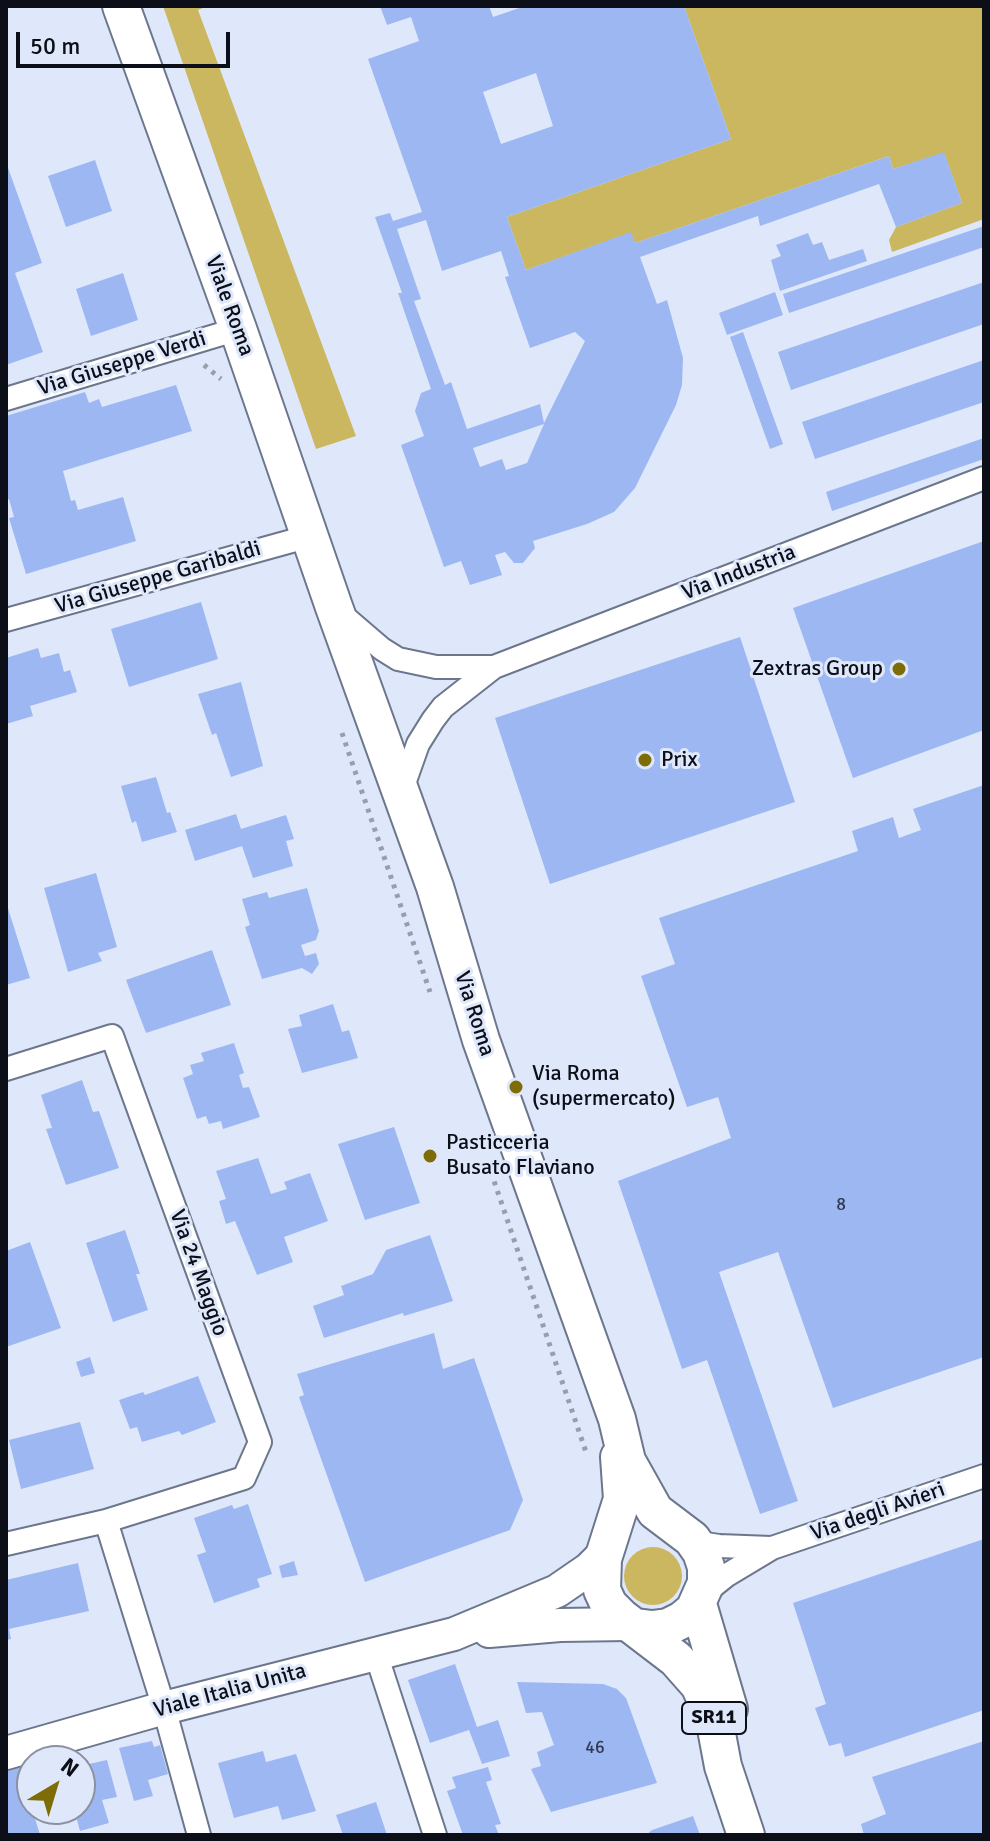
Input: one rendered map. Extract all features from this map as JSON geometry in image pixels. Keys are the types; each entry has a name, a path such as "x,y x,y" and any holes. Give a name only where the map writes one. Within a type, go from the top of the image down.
{"main road":[{"name":"Viale Roma","path":"121,6 334,607"},
{"name":"Via Roma","path":"334,607 435,887 481,1040 617,1419 627,1461 655,1511 692,1539 701,1552 706,1567 706,1583 700,1599 711,1655 772,1835"},
{"name":"Via Roma","path":"617,1419 622,1499 601,1574 602,1590 609,1605 676,1659 709,1701 723,1766 746,1835"},
{"path":"608,1549 621,1534 634,1526 665,1524 681,1532"},
{"path":"632,1625 652,1629 668,1627 682,1620 700,1599"}],"street":[{"name":"Via Giuseppe Verdi","path":"6,399 238,329"},
{"name":"Via Industria","path":"401,792 418,744 433,720 443,707 494,667 984,478"},
{"name":"Via Giuseppe Garibaldi","path":"6,620 310,536"},
{"name":"Via Industria","path":"334,607 398,659 436,667 494,667"},
{"name":"Via 24 Maggio","path":"6,1069 112,1036 260,1442 244,1478 106,1521 6,1544"},
{"name":"Via degli Avieri","path":"700,1599 727,1575 772,1548 984,1476"},
{"path":"106,1521 164,1708 199,1835"},
{"name":"Via degli Avieri","path":"681,1532 699,1543 772,1548"},
{"name":"Viale Italia Unita","path":"6,1753 164,1708 454,1634 557,1591 581,1575 608,1549"},
{"name":"Viale Italia Unita","path":"454,1634 560,1625 632,1625"},
{"path":"376,1654 435,1835"}],"path":[{"path":"579,1432 588,1460"}],"shaded area":[{"path":"163,6 208,6 198,10 356,436 316,449"},
{"path":"684,6 984,6 984,219 892,252 889,240 896,227 962,203 944,153 893,169 889,156 635,243 630,233 526,270 507,217 731,139"},
{"path":"653,1547 664,1549 673,1556 680,1565 680,1587 673,1596 664,1603 653,1605 642,1603 633,1596 626,1587 624,1576 626,1565 633,1556 642,1549"}],"building":[{"path":"380,6 489,6 493,17 525,6 684,6 731,139 507,217 526,270 631,232 635,243 889,156 893,169 944,152 962,203 896,227 879,184 760,226 758,216 640,257 657,304 667,300 683,358 682,385 676,405 635,488 614,512 533,541 535,548 523,563 514,563 505,552 495,555 502,575 470,585 461,561 444,567 401,445 424,436 415,411 421,393 431,389 375,217 390,213 393,221 422,212 368,59 419,41 411,17 387,25","holes":["536,73 553,126 501,144 483,92","426,220 442,271 501,251 509,276 505,277 530,348 575,332 585,341 544,423 540,404 467,429 451,382 445,385 414,301 421,299 397,229","544,424 527,463 506,470 502,459 480,467 473,448"]},
{"path":"95,160 112,211 66,227 48,176"},
{"path":"6,162 42,263 15,273 43,352 6,365"},
{"path":"984,226 984,247 789,313 783,294"},
{"path":"808,233 813,245 822,242 829,260 863,249 867,261 780,291 771,260 781,256 776,245"},
{"path":"123,273 138,320 91,336 76,289"},
{"path":"984,282 984,324 791,390 778,352"},
{"path":"775,292 783,315 727,335 719,313"},
{"path":"743,332 783,444 770,449 730,337"},
{"path":"984,360 984,402 815,459 802,422"},
{"path":"176,385 192,431 63,471 71,501 75,500 78,510 123,497 136,541 26,574 9,518 14,517 9,499 6,500 6,416 85,392 89,403 99,399 102,407"},
{"path":"984,438 984,459 832,511 826,492"},
{"name":"Zextras Group","path":"984,541 984,730 853,778 793,608"},
{"path":"201,602 218,659 129,687 111,629"},
{"name":"Prix","path":"740,637 795,802 550,884 495,718"},
{"path":"38,648 41,658 59,653 64,672 70,670 77,692 30,706 33,716 6,724 6,658"},
{"path":"241,682 263,766 231,777 198,694"},
{"path":"156,777 167,813 170,812 177,832 142,842 136,821 132,823 121,786"},
{"path":"984,785 984,1357 833,1408 778,1252 719,1272 798,1501 760,1514 707,1360 682,1369 618,1181 731,1138 718,1097 687,1107 641,976 675,964 659,918 858,851 852,831 893,817 899,838 921,830 913,809"},
{"path":"236,814 241,829 286,815 294,839 286,841 293,866 253,878 242,846 195,861 185,830"},
{"path":"96,873 117,947 98,953 102,961 68,972 44,888"},
{"path":"307,888 319,931 316,940 301,945 305,956 316,953 319,964 312,974 302,968 262,979 245,927 250,925 242,899 267,892 269,898"},
{"path":"6,902 30,978 6,985"},
{"path":"212,950 231,1005 146,1033 126,980"},
{"path":"333,1004 342,1032 349,1030 358,1058 302,1073 288,1029 302,1026 299,1015"},
{"path":"234,1043 244,1073 239,1075 243,1088 249,1087 260,1117 223,1129 221,1121 209,1124 206,1116 197,1119 183,1078 193,1074 190,1065 204,1061 201,1053"},
{"path":"82,1080 93,1112 99,1111 119,1168 66,1185 46,1129 52,1128 41,1095"},
{"path":"394,1127 420,1203 365,1220 338,1144"},
{"path":"258,1158 271,1194 287,1189 284,1182 310,1173 328,1221 284,1237 293,1262 257,1275 235,1221 226,1224 219,1201 226,1199 216,1171"},
{"path":"125,1230 148,1310 113,1322 86,1243"},
{"path":"430,1235 453,1301 324,1338 313,1306 344,1295 341,1286 373,1274 386,1250"},
{"path":"30,1242 61,1328 6,1347 6,1251"},
{"path":"434,1333 443,1369 474,1358 523,1500 510,1530 365,1582 299,1397 304,1395 297,1374"},
{"path":"90,1357 95,1373 81,1377 76,1362"},
{"path":"198,1376 216,1422 182,1435 179,1431 142,1442 137,1427 130,1429 119,1400 143,1392 145,1395"},
{"path":"80,1422 94,1469 21,1489 9,1440"},
{"path":"248,1504 272,1574 257,1579 260,1587 214,1603 197,1555 206,1552 194,1518 232,1505 234,1509"},
{"path":"984,1539 984,1710 845,1757 841,1743 829,1746 815,1708 826,1704 793,1603"},
{"path":"294,1561 298,1575 282,1578 279,1566"},
{"path":"78,1563 89,1611 9,1629 11,1639 6,1640 6,1580"},
{"path":"455,1664 477,1727 498,1720 510,1756 482,1764 469,1730 430,1743 408,1680"},
{"path":"517,1682 603,1684 617,1689 626,1698 657,1783 551,1812 531,1769 541,1766 537,1752 554,1745 542,1712 526,1713"},
{"path":"152,1741 154,1747 160,1745 168,1774 148,1780 153,1796 134,1801 119,1748"},
{"path":"984,1741 984,1835 864,1835 861,1824 886,1814 872,1777"},
{"path":"263,1751 266,1762 296,1754 316,1811 282,1820 278,1806 234,1818 218,1763"},
{"path":"107,1760 117,1797 102,1800 109,1823 80,1831 78,1825 96,1825 96,1762"},
{"path":"16,1767 16,1825 37,1825 40,1835 6,1835 6,1770"},
{"path":"488,1767 492,1780 486,1782 501,1824 495,1825 499,1835 463,1835 447,1791 456,1788 452,1777"},
{"path":"376,1802 387,1835 343,1835 336,1815"},
{"path":"693,1816 700,1835 646,1835 652,1830"}],"place":[{"name":"Zextras Group","path":"899,669"},
{"name":"Prix","path":"645,760"},
{"name":"Via Roma (supermercato)","path":"516,1087"},
{"name":"Pasticceria Busato Flaviano","path":"430,1156"}]}
